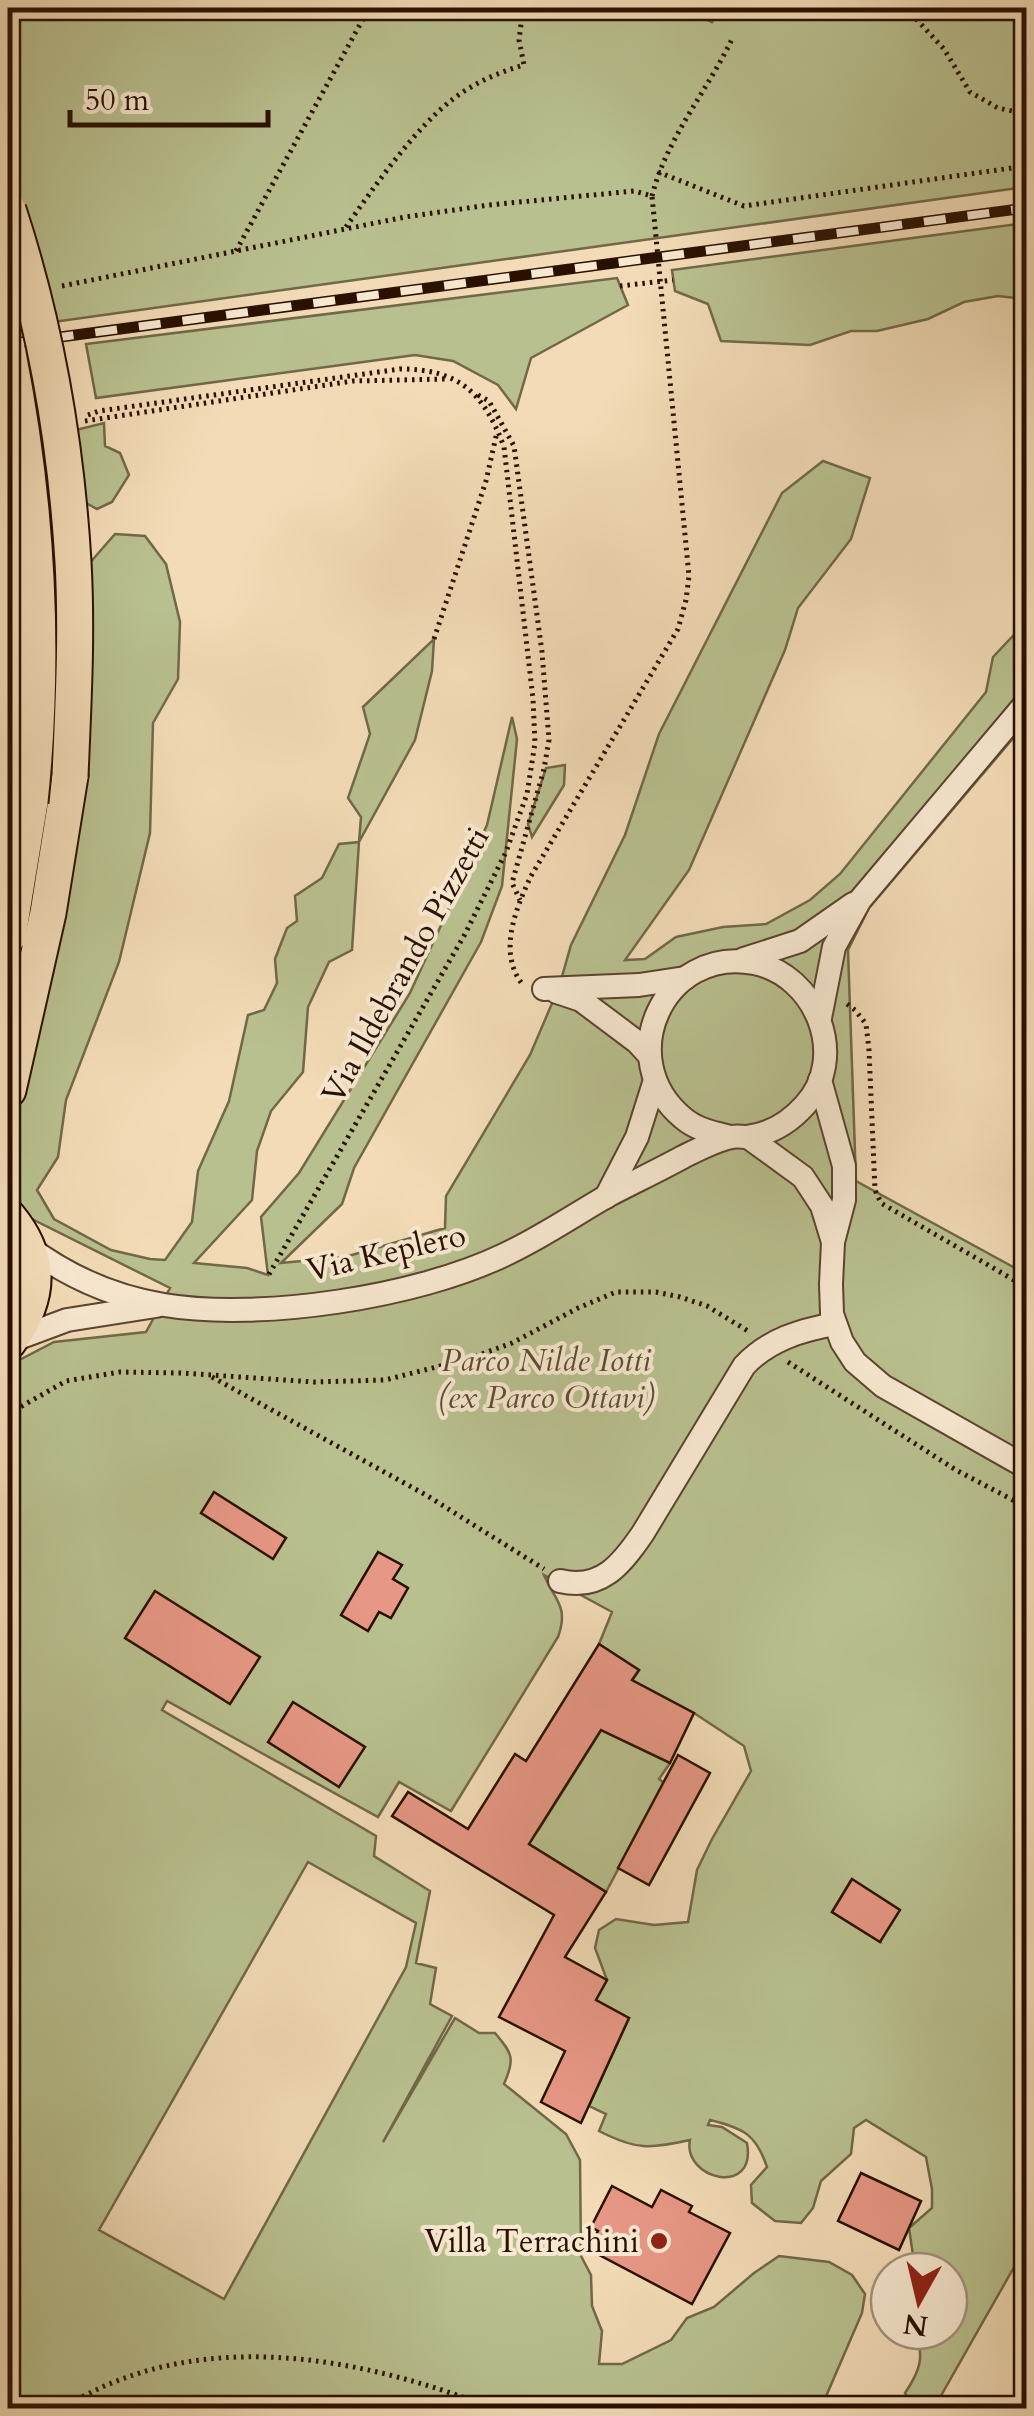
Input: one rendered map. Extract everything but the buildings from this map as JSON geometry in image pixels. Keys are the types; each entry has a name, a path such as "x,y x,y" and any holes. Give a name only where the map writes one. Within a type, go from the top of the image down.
{"main road":[{"path":"8,210 59,426 68,495 75,630 70,776 48,913 8,1090"},
{"path":"8,353 21,421 38,598 38,698 30,802 8,936"},
{"path":"8,1342 32,1297 33,1271 17,1232"}],"street":[{"path":"736,8 754,8"},
{"path":"820,1018 834,947 860,900 1026,703"},
{"path":"735,961 756,964 786,976 810,999 825,1038 820,1080 809,1101 772,1131 740,1137 706,1132 684,1120 666,1102 654,1080 649,1055 654,1020 662,1004 672,990 701,969 780,950 860,900"},
{"path":"544,989 639,986 686,978"},
{"path":"544,989 582,1000 638,1042 649,1055"},
{"path":"606,1197 637,1137 654,1080"},
{"path":"820,1080 844,1166 844,1200 833,1242 830,1284 832,1314 842,1342 854,1362 883,1386 1026,1467"},
{"path":"740,1137 802,1177 822,1206 833,1242"},
{"name":"Via Keplero","path":"164,1305 278,1308 324,1304 413,1286 504,1256 687,1155 740,1137"},
{"path":"17,1232 53,1265 75,1277 164,1305"},
{"path":"8,1342 68,1320 164,1305"},
{"path":"560,1581 594,1582 625,1558 744,1366 767,1346 797,1333 835,1324"}],"path":[{"path":"236,251 369,8"},
{"path":"344,229 424,126 453,99 499,72 524,65 519,40 524,8"},
{"path":"906,8 944,48 970,92 1026,118"},
{"path":"544,989 528,989 518,981 510,952 512,918 530,876 678,629 686,600 689,576 652,196 658,172 733,37"},
{"path":"658,172 744,206 1026,166"},
{"path":"46,290 405,217 634,191 652,196"},
{"path":"620,286 673,280"},
{"path":"84,417 99,411 400,369 442,374 476,394"},
{"path":"75,423 354,381 444,378 489,401 514,446 542,652 549,740 512,883 520,900"},
{"name":"Via Ildebrando Pizzetti","path":"268,1276 465,934 506,852 527,794 535,743 533,698 504,446 488,409 476,394"},
{"path":"434,638 486,481 498,429"},
{"path":"825,987 856,1010 866,1024 875,1190 881,1203 1026,1288"},
{"path":"8,1414 66,1380 94,1374 147,1372 314,1382 385,1380 468,1359 512,1343 548,1322 616,1292 656,1292 707,1306 740,1325 792,1365 956,1470 1024,1506"},
{"path":"209,1376 426,1495 560,1581"},
{"path":"63,2408 107,2385 184,2362 269,2356 355,2367 492,2408"}],"green space":[{"name":"Parco Nilde Iotti (ex Parco Ottavi)","path":"8,8 681,8 712,22 719,8 1026,8 1026,187 53,322 72,431 104,423 105,446 120,453 129,475 112,502 97,509 84,502 88,565 115,534 145,536 166,564 180,622 178,679 153,723 150,833 119,962 66,1100 58,1157 37,1190 54,1219 111,1250 165,1260 192,1222 198,1171 229,1101 248,1015 264,1010 277,983 275,959 287,928 297,921 295,896 322,878 339,844 359,842 352,950 329,962 308,1007 303,1072 271,1111 257,1151 252,1200 194,1263 247,1268 268,1275 261,1217 299,1173 410,993 487,825 512,717 517,739 502,886 481,942 354,1168 342,1204 281,1263 345,1257 445,1228 446,1196 530,1055 559,987 571,945 625,835 659,734 782,493 823,461 870,478 851,539 798,608 785,650 689,870 625,960 645,959 676,937 723,927 766,924 810,900 840,874 986,692 993,657 1026,622 1026,723 869,908 848,950 856,1181 1026,1274 1026,2246 969,2346 969,2251 912,2251 909,2228 932,2208 926,2157 866,2120 854,2128 851,2154 821,2181 813,2208 801,2223 775,2221 752,2203 751,2185 767,2167 753,2140 740,2130 710,2120 708,2125 722,2127 747,2143 747,2160 741,2171 731,2177 707,2173 697,2165 690,2140 643,2146 599,2131 606,2114 589,2106 629,2018 596,2000 607,1980 595,1948 599,1930 616,1919 654,1925 688,1922 697,1870 751,1771 744,1746 694,1713 637,1683 670,1763 659,1779 664,1783 606,1892 527,1843 639,1670 599,1644 612,1612 544,1575 561,1611 558,1637 451,1811 399,1782 378,1817 167,1701 162,1710 376,1836 374,1856 430,1891 416,1963 436,1968 430,2004 452,2016 383,2142 455,2018 479,2033 495,2033 510,2057 504,2084 566,2134 580,2160 581,2256 591,2275 592,2306 602,2331 599,2364 622,2364 671,2340 687,2318 714,2307 779,2256 829,2262 852,2275 865,2294 862,2313 821,2408 8,2408 8,1366 54,1342 146,1332 170,1288 8,1207 8,297 46,289 8,172","holes":["308,1862 416,1923 406,1967 224,2299 99,2230","852,1880 880,1941 832,1912"]},
{"path":"1026,223 1026,299 998,296 964,302 928,319 877,331 851,331 810,345 721,341 708,304 675,291 672,270"},
{"path":"617,278 628,305 531,358 516,409 498,385 453,361 415,355 96,398 86,344"},
{"path":"434,639 432,671 415,740 359,842 361,817 348,798 370,734 363,707"},
{"path":"565,765 564,785 532,837 528,824 546,768"},
{"path":"920,2351 966,2351 934,2408 913,2408 905,2393 919,2363"}],"railway":[{"path":"8,344 1026,208"}],"place":[{"name":"Villa Terrachini","path":"659,2241"}]}
